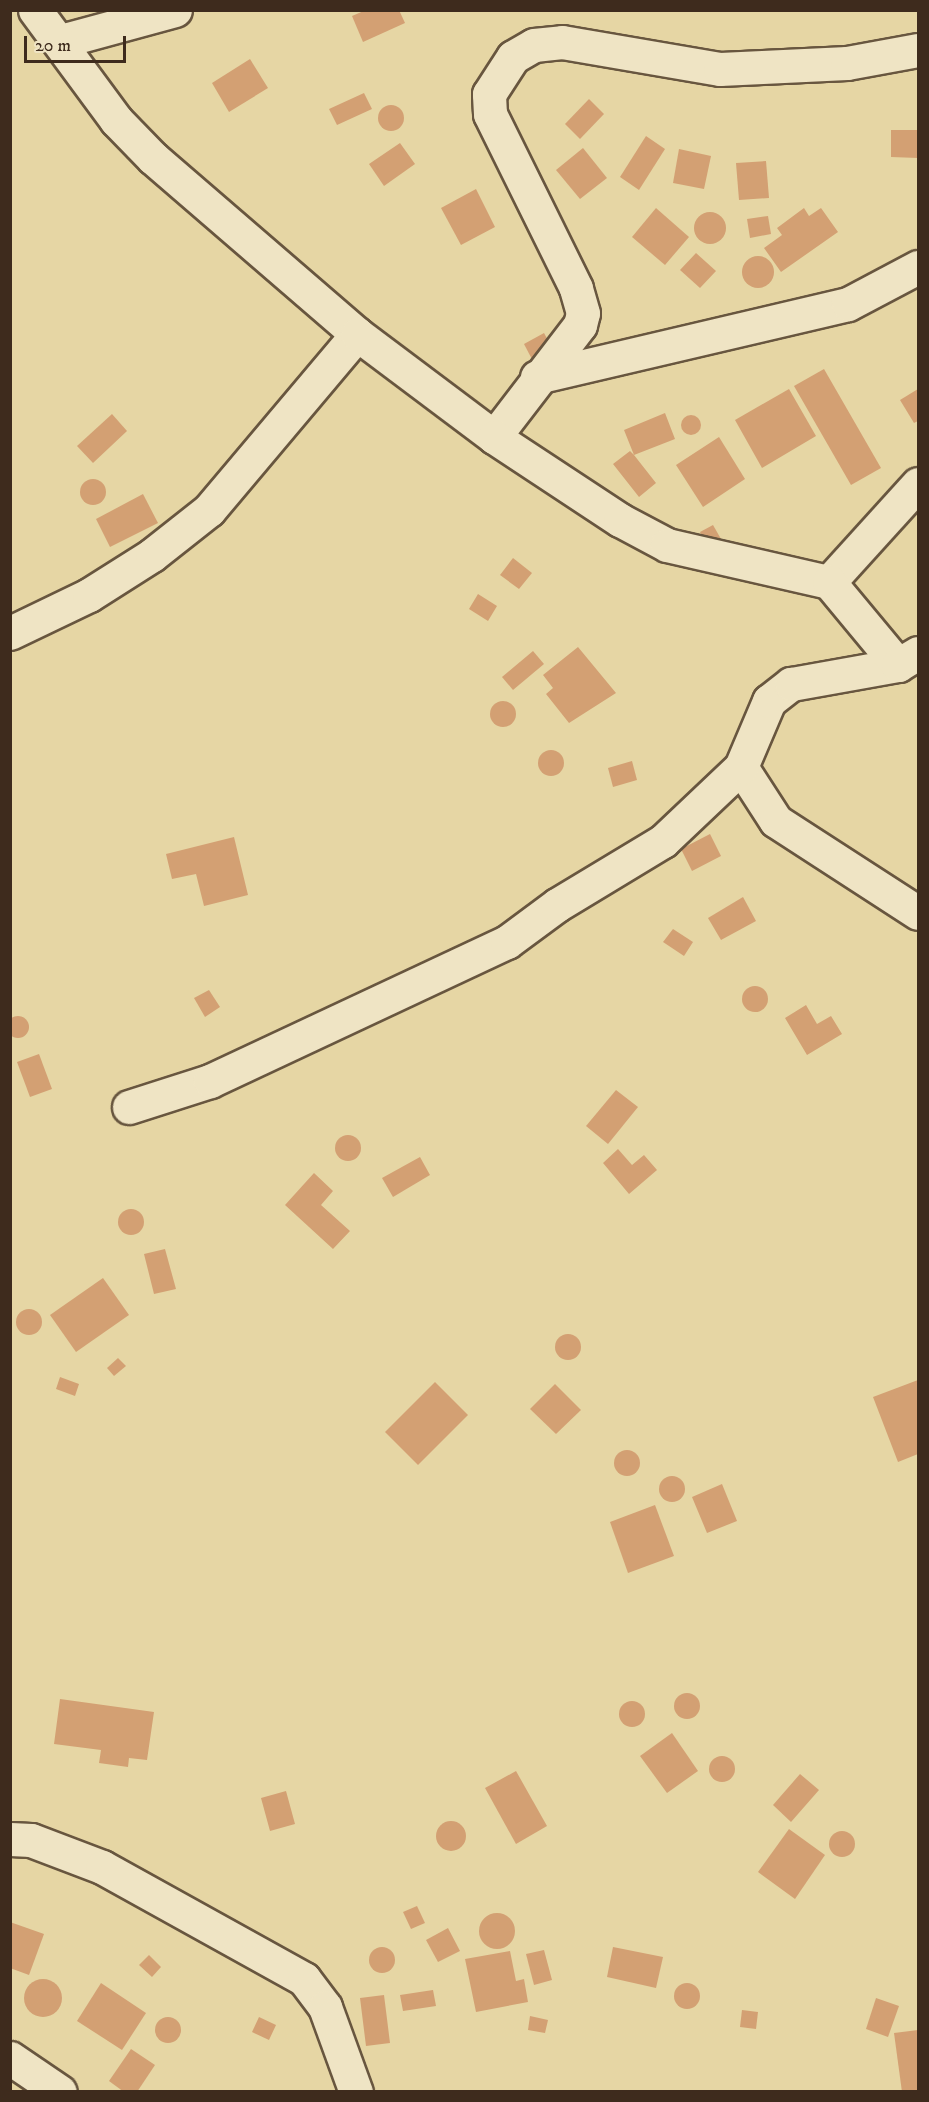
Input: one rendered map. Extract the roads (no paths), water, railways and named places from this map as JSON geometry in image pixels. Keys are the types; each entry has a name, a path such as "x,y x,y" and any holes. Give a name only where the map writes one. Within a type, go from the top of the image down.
{"street":[{"path":"34,10 61,42 116,120 153,158 357,334 494,437 620,520 667,545 829,582 908,659"},
{"path":"61,42 175,10"},
{"path":"494,437 537,377 580,325 583,313 576,288 490,114 489,94 513,57 534,45 562,42 720,69 848,63 918,50"},
{"path":"537,377 848,304 918,267"},
{"path":"10,633 89,595 152,555 209,510 357,334"},
{"path":"829,582 918,484"},
{"path":"129,1107 210,1081 507,942 556,905 663,841 741,767 769,701 791,684 908,659"},
{"path":"741,767 776,821 918,914"},
{"path":"10,1839 31,1840 102,1868 304,1978 330,2017 356,2091"},
{"path":"10,2058 60,2091"}]}
